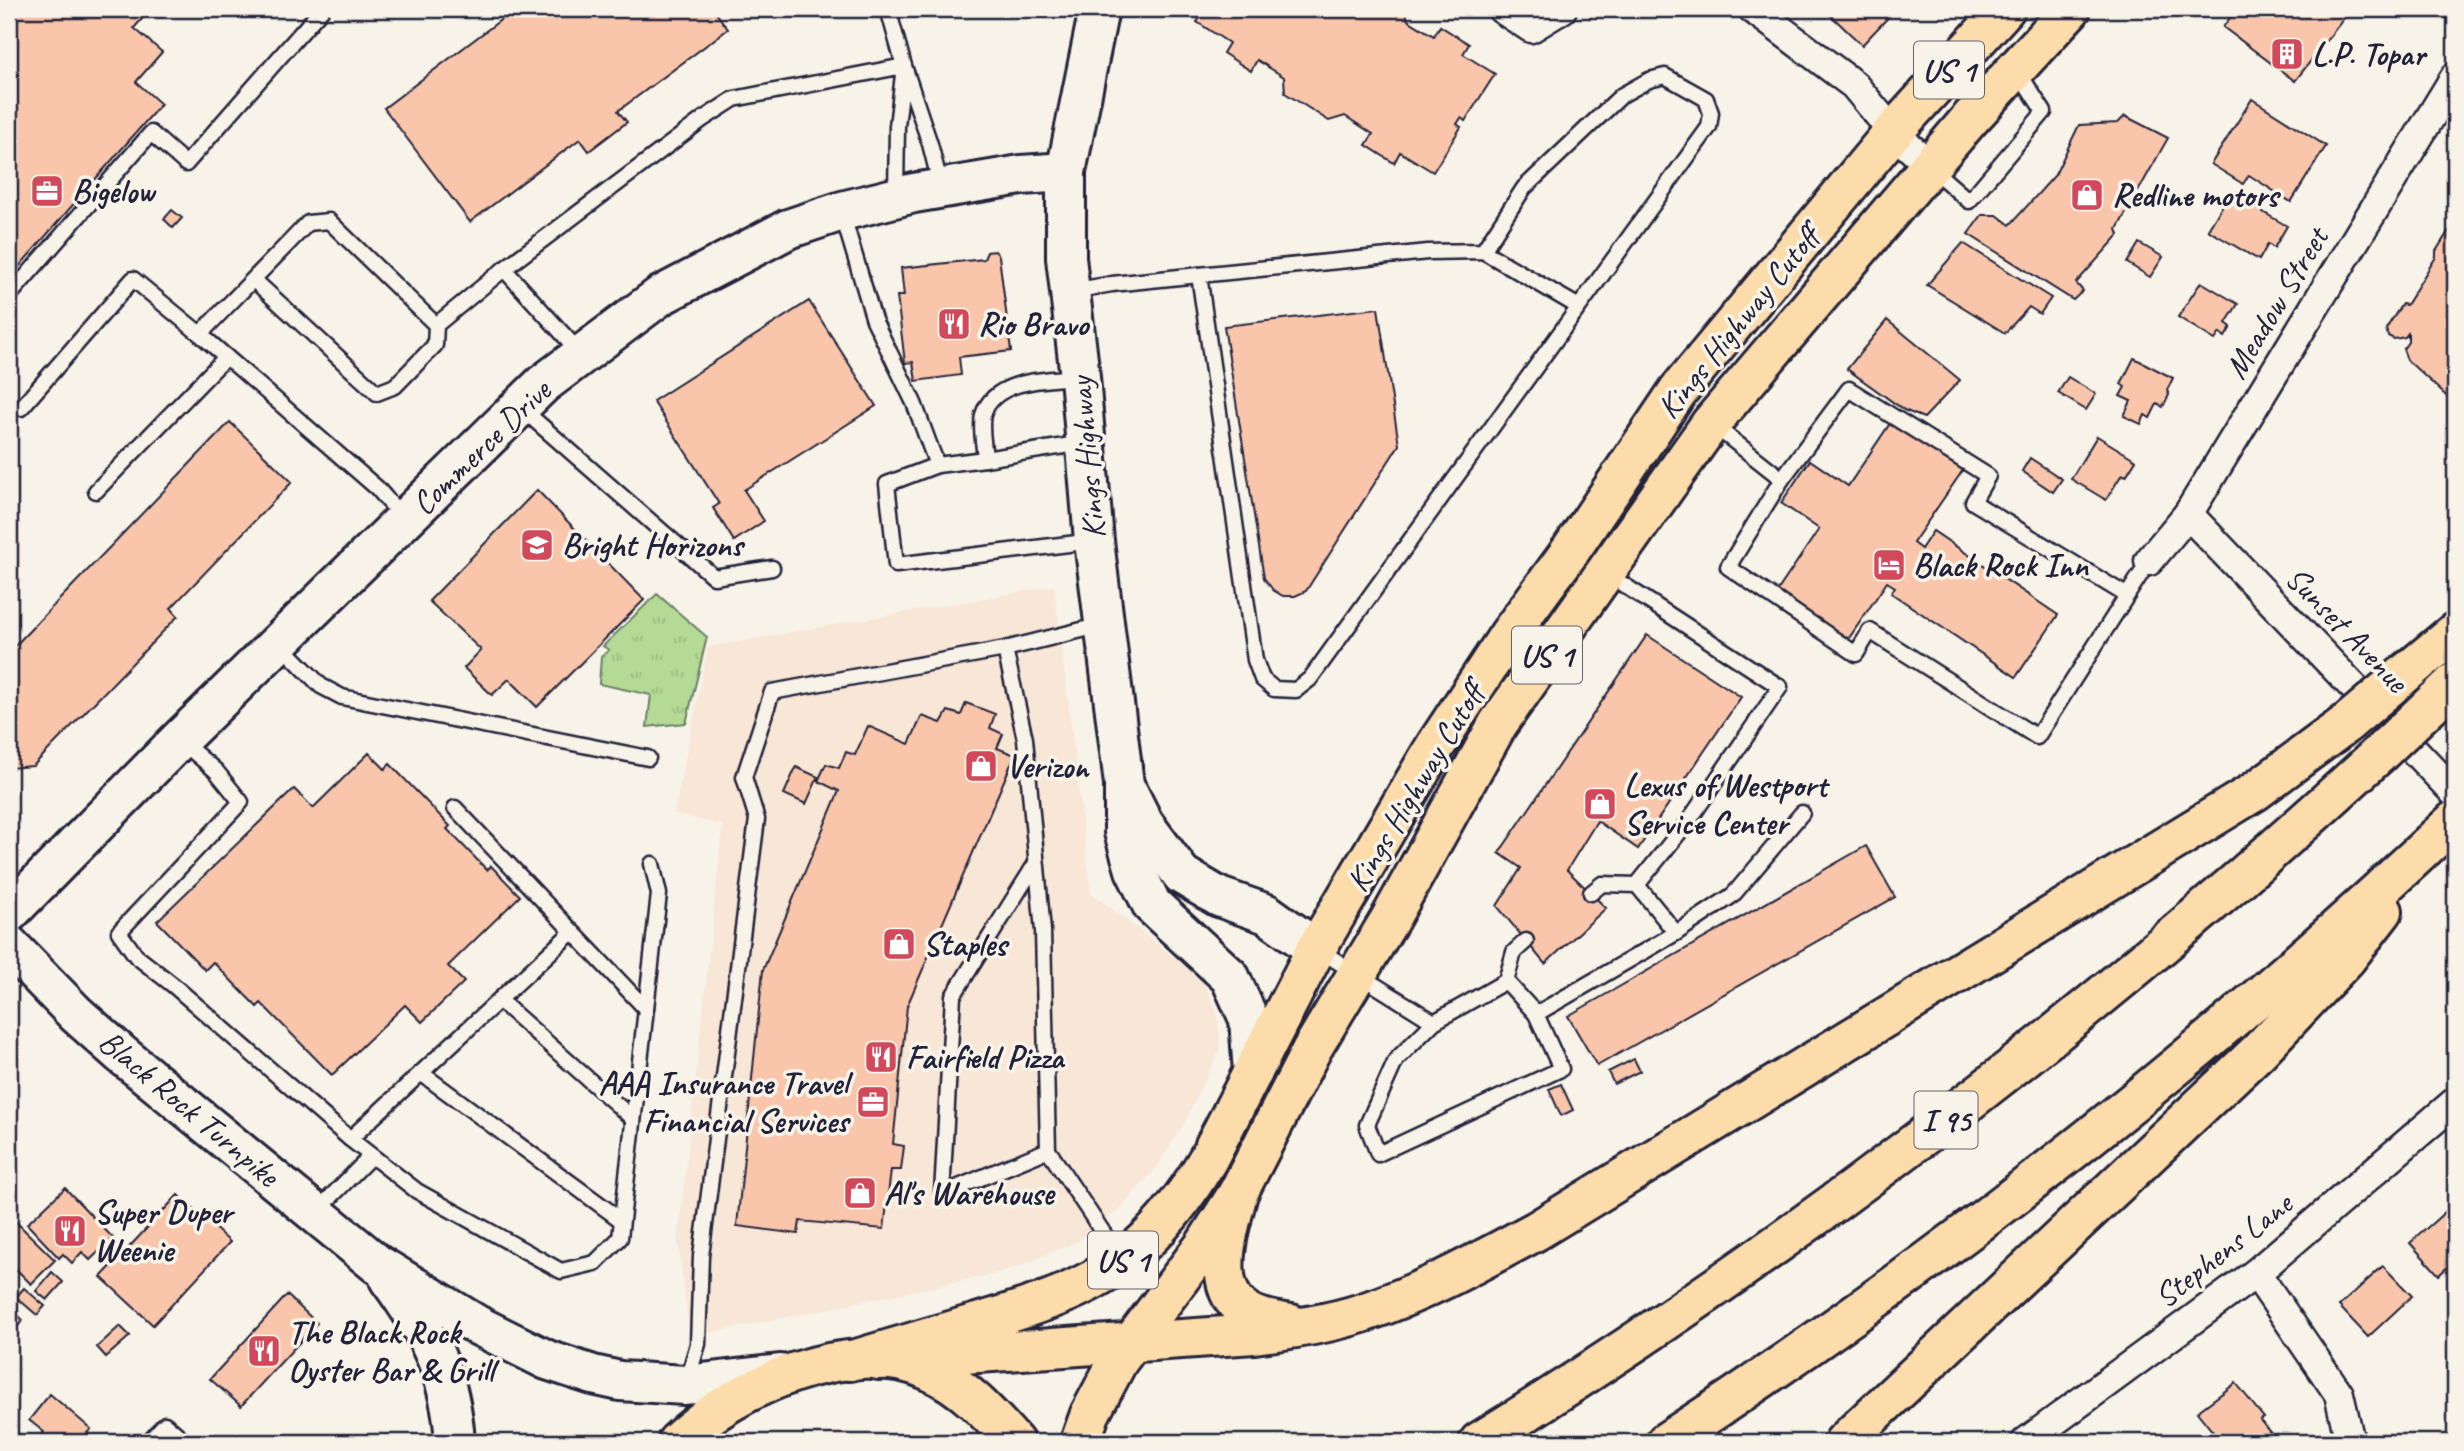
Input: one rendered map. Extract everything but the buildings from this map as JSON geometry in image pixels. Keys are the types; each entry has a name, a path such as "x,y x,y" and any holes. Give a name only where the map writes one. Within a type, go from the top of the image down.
{"main road":[{"name":"Kings Highway","path":"1099,9 1066,172 1066,258 1080,377 1094,541 1124,784 1124,832 1135,870 1152,905 1230,976 1249,1019 1253,1072"},
{"name":"Kings Highway Cutoff","path":"864,1360 1022,1310 1091,1280 1122,1261 1161,1225 1189,1191 1316,949 1436,745 1510,633 1571,550 1678,391 1893,132 2005,9"},
{"name":"Kings Highway Cutoff","path":"1080,1442 1102,1388 1130,1343 1204,1246 1238,1193 1312,1049 1390,919 1498,724 1711,423 1930,166 2071,9"},
{"name":"Commerce Drive","path":"9,913 180,740 543,384 660,296 788,229 842,211 896,197 1021,175 1066,172"},
{"path":"1571,550 1605,573"},
{"path":"864,1360 1254,1334 1311,1326 1366,1312 1405,1297 1469,1267 1535,1231 2243,799 2347,723 2455,632"},
{"name":"I 95","path":"1479,1442 1633,1344 1724,1282 1927,1135 2052,1037 2191,922 2281,844 2445,691"},
{"name":"Kings Highway","path":"1124,784 1144,824 1182,875 1219,897 1267,914 1316,949"},
{"path":"1666,1442 1881,1293 2073,1149 2255,1000 2348,919 2453,813"},
{"path":"1844,1442 2259,1051 2346,959 2453,813"},
{"name":"Black Rock Turnpike","path":"9,945 76,1014 121,1054 377,1264 477,1325 547,1360 620,1381 685,1385 796,1372"},
{"path":"1238,1193 1224,1257 1225,1276 1231,1293 1240,1306 1252,1315 1311,1326"},
{"name":"Black Rock Turnpike","path":"377,1264 419,1320 431,1343 450,1397 455,1442"},
{"name":"US 1","path":"677,1442 715,1410 769,1381 796,1372 864,1360 904,1362 928,1370 953,1383 977,1401 1014,1442"}],"street":[{"path":"1502,9 1531,28 1562,9"},
{"path":"1753,9 1854,85 1893,132 1930,166"},
{"name":"Meadow Street","path":"2149,561 2188,514 2455,77"},
{"name":"Sunset Avenue","path":"2188,514 2453,813"},
{"name":"Stephens Lane","path":"2026,1442 2256,1273 2455,1102"},
{"path":"2256,1273 2339,1394 2350,1442"}],"lane":[{"path":"9,296 151,133 186,164 322,9"},
{"path":"888,9 930,144 941,189"},
{"path":"896,197 897,126 904,66"},
{"path":"254,279 377,393 395,386 435,345 436,325 504,269 703,119 734,99 904,66"},
{"path":"1930,166 1969,201 2045,112 2016,69"},
{"path":"1199,275 1255,660 1262,679 1274,689 1296,690 1310,679 1710,127 1711,113 1706,99 1665,76 1649,80 1622,96 1524,188 1483,251"},
{"path":"842,211 874,320 914,403 937,465"},
{"path":"200,334 308,223 329,221 436,325"},
{"path":"1070,291 1112,284 1428,252 1483,251 1579,307"},
{"path":"504,269 582,355"},
{"path":"21,408 133,278 377,488 405,520"},
{"path":"96,491 226,357"},
{"path":"985,458 982,418 988,404 998,394 1013,386 1080,377"},
{"path":"2126,595 1973,502 1988,476 1849,389 1782,479 1728,566 1856,654 1870,631 2037,737 2149,561"},
{"path":"519,407 714,577 772,568"},
{"path":"1711,423 1782,479"},
{"path":"1086,443 937,465 887,484 896,565 1094,541"},
{"path":"1605,573 1780,687 1690,819 1637,885"},
{"path":"685,1385 698,1344 701,1256 757,819 744,777 772,692 1005,649 1104,624"},
{"path":"279,643 321,686 342,697 648,758"},
{"path":"1005,649 1025,739 1043,931 1048,1150 1122,1261"},
{"path":"180,740 216,771 241,802 119,932 136,956 350,1139 417,1191 561,1271 595,1263 620,1238 659,894 652,864"},
{"path":"455,808 646,1009"},
{"path":"1536,1014 1676,933 1733,895 1802,813"},
{"path":"1036,863 953,996 942,1194 1048,1150"},
{"path":"1591,893 1602,884 1637,885 1676,933"},
{"path":"350,1139 572,932"},
{"path":"1506,981 1536,1014 1561,1069 1378,1154 1367,1125 1396,1060 1434,1022 1506,981 1514,952 1526,941"},
{"path":"1316,949 1434,1022"},
{"path":"499,1000 633,1119"},
{"path":"421,1073 621,1220"},
{"path":"316,1213 372,1156"},
{"path":"148,1442 165,1424 186,1442"}],"shaded area":[{"path":"1054,586 1091,893 1205,984 1216,1010 1219,1051 1184,1123 1157,1167 1119,1210 1078,1241 1020,1266 990,1275 690,1337 678,1241 723,825 674,814 708,647"}],"green space":[{"path":"657,594 707,637 686,723 647,727 651,695 599,684 601,657 609,650 603,646"}],"place":[{"name":"L.P. Topar","path":"2287,54"},
{"name":"Bigelow","path":"47,191"},
{"name":"Redline motors","path":"2087,195"},
{"name":"Rio Bravo","path":"954,324"},
{"name":"Bright Horizons","path":"537,545"},
{"name":"Black Rock Inn","path":"1889,565"},
{"name":"Verizon","path":"981,766"},
{"name":"Lexus of Westport Service Center","path":"1600,804"},
{"name":"Staples","path":"899,944"},
{"name":"Fairfield Pizza","path":"881,1057"},
{"name":"AAA Insurance Travel Financial Services","path":"873,1102"},
{"name":"Al's Warehouse","path":"860,1193"},
{"name":"Super Duper Weenie","path":"70,1231"},
{"name":"The Black Rock Oyster Bar & Grill","path":"264,1351"}]}
